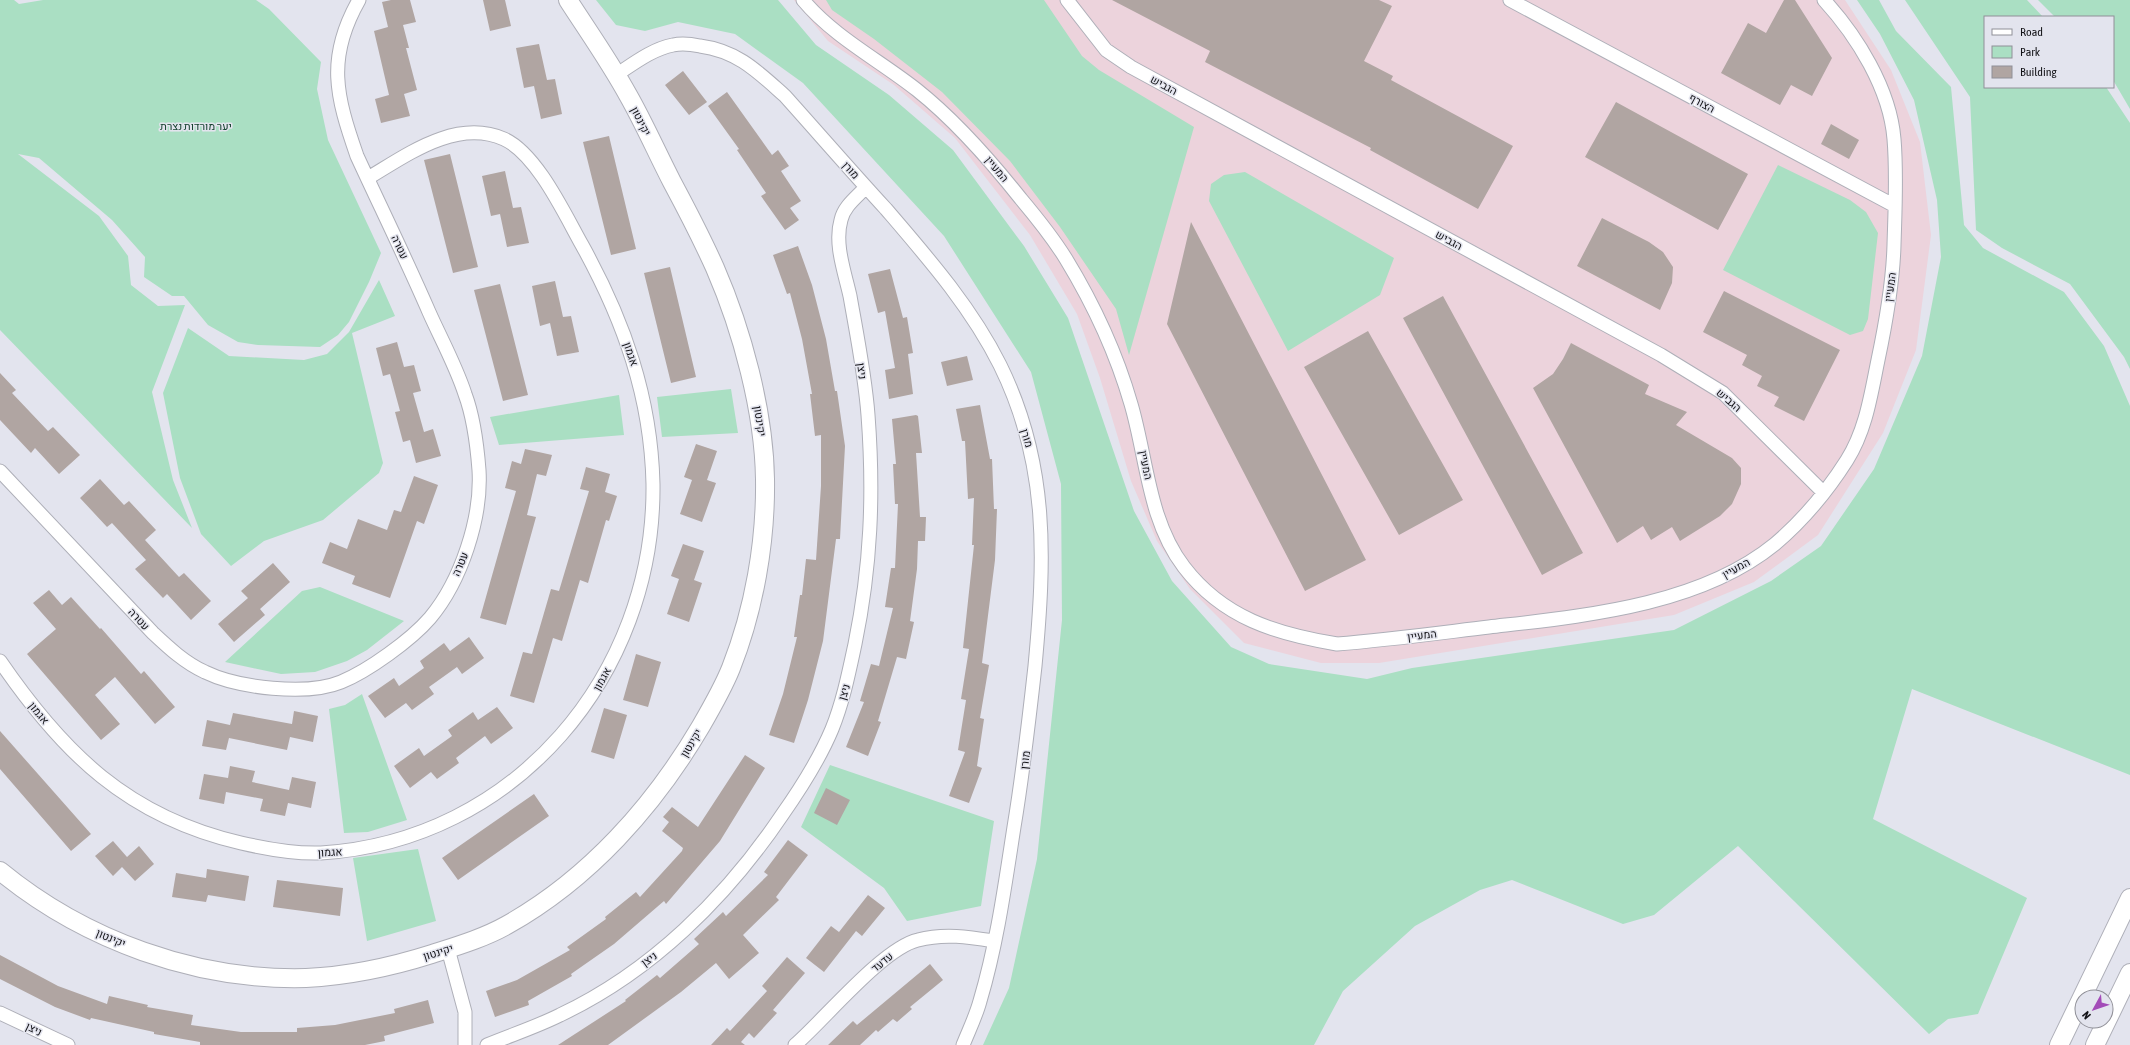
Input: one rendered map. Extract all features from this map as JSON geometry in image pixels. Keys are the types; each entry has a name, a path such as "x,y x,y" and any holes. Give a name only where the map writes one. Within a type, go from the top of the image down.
{"street":[{"name":"עטרה","path":"0,470 153,633 176,654 205,672 234,682 271,689 310,689 340,683 370,667 403,642 429,618 450,588 467,548 477,515 479,473 476,435 465,393 368,178 345,121 339,97 336,71 340,45 348,20 359,0"},
{"name":"יקינטון","path":"0,871 29,894 110,939 163,958 216,970 261,976 306,978 352,973 403,963 448,949 503,928 550,899 592,864 659,791 685,753 712,707 731,670 745,625 756,575 762,531 765,481 762,436 756,395 716,269 628,94 568,0"},
{"name":"המעיין","path":"803,0 813,12 844,38 920,92 954,124 991,162 1032,211 1065,257 1093,308 1115,354 1138,429 1153,503 1164,536 1183,566 1208,595 1235,613 1266,627 1300,638 1337,644 1574,617 1626,607 1668,596 1710,582 1774,545 1797,523 1823,492 1848,458 1866,418 1886,323 1894,261 1895,206 1894,137 1887,107 1872,65 1853,36 1824,0"},
{"name":"הגביש","path":"1067,0 1106,50 1131,67 1703,379 1723,393 1823,492"},
{"name":"הצורף","path":"1510,0 1895,206"},
{"name":"מורן","path":"616,75 652,53 672,45 690,44 715,48 741,58 785,96 945,279 981,330 1001,367 1018,409 1031,450 1042,534 1042,593 1025,762 994,941 980,1003 964,1045"},
{"name":"אגמון","path":"0,661 22,694 66,745 98,776 138,803 174,822 219,838 267,849 305,854 348,851 387,844 434,826 475,807 512,782 544,755 574,720 601,683 624,634 639,593 650,540 653,485 649,435 639,379 621,324 593,266 550,186 525,155 506,140 463,133 435,141 368,178"},
{"name":"ניצן","path":"487,1045 561,1015 609,987 656,954 692,923 729,884 766,839 806,779 831,730 847,680 859,622 869,556 871,490 868,414 859,345 838,239 841,219 846,207 866,187"},
{"path":"2059,1045 2130,898"},
{"name":"עדעד","path":"795,1045 878,964 897,950 916,940 936,936 959,936 994,941"},
{"path":"448,949 465,1012 465,1045"},
{"path":"2095,1045 2130,973"},
{"name":"ניצן","path":"0,1013 68,1045"}],"shaded area":[{"path":"794,0 1845,0 1891,70 1920,142 1931,235 1916,350 1883,433 1818,535 1754,582 1674,615 1379,663 1321,663 1244,643 1190,589 1157,541 1131,481 1100,378 1077,314 1030,235 955,138 894,85 828,41"}],"green space":[{"name":"יער מורדות נצרת","path":"0,0 14,0 19,4 43,0 256,0 269,9 321,62 317,89 328,140 381,253 369,282 349,322 338,335 320,347 258,345 238,342 208,325 184,296 172,296 144,277 145,257 112,220 39,158 18,154 99,216 128,256 131,285 158,306 185,305 152,392 173,480 192,528 0,330"},
{"path":"596,0 778,0 816,45 889,95 953,150 1024,246 1068,318 1134,511 1172,581 1231,647 1269,664 1367,679 1412,668 1674,630 1771,581 1821,546 1874,469 1922,356 1941,257 1937,200 1914,100 1880,34 1857,0 1879,0 1896,31 1951,87 1964,225 1983,248 2064,292 2104,346 2130,406 2130,775 1912,689 1873,819 2027,898 1978,1014 1948,1019 1929,1034 1738,846 1654,915 1623,924 1512,880 1480,890 1415,926 1343,991 1314,1045 983,1045 1009,988 1037,859 1062,620 1061,484 1031,372 944,236 803,83 735,34 678,22 645,31 616,25"},
{"path":"826,0 1044,0 1082,56 1099,70 1194,127 1129,355 1116,309 1060,227 1010,161 942,92 874,39 832,10"},
{"path":"1905,0 2027,0 2042,16 1984,16 1984,88 2107,88 2130,123 2130,369 2124,357 2070,284 2002,248 1976,230 1970,97"},
{"path":"2038,0 2130,0 2130,109 2114,82 2114,16 2054,16"},
{"path":"1778,165 1850,200 1866,212 1878,233 1868,319 1863,331 1850,335 1723,270"},
{"path":"1245,172 1394,258 1380,295 1288,351 1209,201 1211,184 1224,175"},
{"path":"379,280 395,316 352,333 383,463 379,473 323,520 264,541 231,566 201,534 180,478 163,393 188,328 229,356 304,360 327,354 349,332"},
{"path":"731,389 738,433 662,437 657,397"},
{"path":"619,395 624,435 499,445 490,417"},
{"path":"320,587 404,621 367,650 347,661 315,672 281,674 225,662 302,591"},
{"path":"362,694 407,820 368,832 344,833 329,709 345,705"},
{"path":"830,765 994,821 981,906 907,921 884,888 801,827"},
{"path":"418,849 436,921 367,941 353,858"}],"building":[{"path":"391,0 410,0 416,22 403,25 409,48 406,48 417,90 404,94 410,116 381,123 375,99 389,95 374,31 388,27 382,2"},
{"path":"483,0 505,0 511,26 490,31"},
{"path":"1112,0 1379,0 1392,6 1364,61 1393,76 1391,80 1513,146 1478,209 1370,150 1371,148 1205,62 1210,51"},
{"path":"1784,0 1795,0 1832,58 1812,96 1791,85 1780,105 1721,73 1748,23 1766,33"},
{"path":"539,44 547,80 555,79 562,114 541,119 534,86 524,88 516,48"},
{"path":"683,71 707,102 689,115 665,85"},
{"path":"727,92 772,155 778,150 789,166 781,171 801,201 790,208 799,220 785,230 761,196 766,193 737,150 739,149 708,106"},
{"path":"1616,102 1748,174 1718,230 1585,157"},
{"path":"1831,124 1859,140 1849,159 1821,144"},
{"path":"609,136 636,249 611,255 583,142"},
{"path":"450,154 478,267 453,273 424,160"},
{"path":"505,171 513,208 521,207 529,243 507,247 500,214 491,216 482,176"},
{"path":"1602,218 1649,242 1663,252 1673,267 1672,283 1660,310 1577,266"},
{"path":"1191,222 1366,560 1305,591 1167,324"},
{"path":"798,246 812,285 826,339 835,391 837,391 845,446 840,539 836,539 823,641 808,700 794,743 769,735 783,694 797,637 794,637 800,595 802,595 806,559 816,560 821,486 821,435 815,436 810,394 812,394 802,339 790,293 787,294 773,255"},
{"path":"670,267 696,377 671,383 644,273"},
{"path":"890,269 903,318 907,317 913,353 908,354 913,394 889,399 885,370 895,368 885,311 878,313 868,274"},
{"path":"555,281 563,317 571,316 579,352 557,356 550,323 540,326 532,286"},
{"path":"500,284 528,395 503,401 474,290"},
{"path":"1724,291 1840,350 1804,421 1774,406 1779,397 1757,386 1762,376 1742,365 1747,355 1703,332"},
{"path":"1443,296 1583,553 1542,575 1403,318"},
{"path":"1368,331 1463,500 1399,535 1304,367"},
{"path":"397,342 404,367 414,365 421,391 413,393 424,432 433,429 441,456 416,463 410,440 403,442 395,412 400,411 390,374 383,376 376,348"},
{"path":"1571,343 1649,385 1645,394 1687,412 1676,425 1732,458 1741,468 1741,484 1732,504 1720,516 1680,541 1672,527 1651,540 1643,526 1617,543 1533,388 1553,374"},
{"path":"967,356 973,380 947,386 941,362"},
{"path":"0,373 16,390 12,393 48,431 53,427 80,455 59,474 35,448 31,453 0,420"},
{"path":"980,405 990,459 992,459 994,509 997,509 995,560 982,663 989,665 980,718 984,719 977,766 982,768 969,803 949,796 965,752 958,750 966,700 961,699 969,649 963,648 974,545 972,545 974,498 968,499 965,441 962,441 956,409"},
{"path":"916,415 918,416 922,453 916,453 920,517 926,517 925,541 918,541 917,569 910,621 914,622 906,659 897,657 878,721 881,722 868,756 846,747 864,702 860,701 871,664 879,666 893,608 885,607 891,568 895,568 898,504 895,504 893,464 896,464 892,419"},
{"path":"696,444 717,451 707,480 716,483 702,522 680,514 692,480 684,477"},
{"path":"525,449 552,455 546,476 537,474 527,515 536,517 506,625 480,618 516,491 505,488 512,461 521,464"},
{"path":"586,467 610,474 605,492 617,496 609,521 606,520 588,583 580,580 562,641 553,638 534,703 510,696 523,652 532,654 551,589 559,591 589,491 580,489"},
{"path":"414,476 438,485 424,524 417,521 390,598 352,584 355,576 322,563 330,542 347,549 358,519 387,530 394,510 401,512"},
{"path":"100,479 124,505 129,501 156,530 145,540 179,577 184,573 211,601 191,620 167,594 163,598 135,569 146,560 112,523 107,527 80,498"},
{"path":"683,544 704,551 694,580 702,583 689,622 667,614 679,579 671,576"},
{"path":"273,563 290,582 260,609 265,615 234,642 218,624 248,598 241,591"},
{"path":"49,590 62,605 71,597 100,629 101,628 141,674 144,671 175,707 155,724 115,677 95,695 120,724 101,740 27,654 56,629 33,603"},
{"path":"469,637 484,658 462,674 457,667 429,687 434,694 412,710 406,703 385,718 368,696 394,678 399,686 424,668 420,661 444,643 450,651"},
{"path":"636,654 661,662 648,707 623,700"},
{"path":"497,707 513,728 491,744 485,736 456,758 459,763 437,779 431,772 410,788 394,766 419,748 424,756 452,736 448,730 473,712 478,720"},
{"path":"604,708 627,715 614,759 591,752"},
{"path":"294,711 318,716 313,742 290,737 287,750 229,738 226,750 202,746 207,720 230,725 233,713 292,724"},
{"path":"0,731 91,834 71,851 0,769"},
{"path":"745,755 765,768 720,841 666,904 664,901 614,944 571,974 572,976 528,1001 529,1005 495,1017 486,991 517,980 570,950 567,947 606,919 605,917 636,892 640,897 682,851 683,848 662,831 669,822 663,817 672,807 698,827"},
{"path":"230,766 255,771 252,782 289,790 292,777 316,782 311,808 288,803 285,816 260,811 263,799 226,792 224,804 199,799 204,774 228,778"},
{"path":"826,788 850,800 837,825 814,813"},
{"path":"534,794 549,816 458,880 442,858"},
{"path":"788,840 808,855 776,897 779,900 743,935 759,953 729,979 716,963 681,992 608,1045 558,1045 626,1001 625,1000 657,975 660,978 699,944 694,939 723,912 726,916 768,875 764,872"},
{"path":"113,841 127,857 139,846 154,864 135,881 122,867 113,876 95,856"},
{"path":"207,869 249,876 245,901 208,895 206,902 172,897 176,873 206,878"},
{"path":"277,880 343,888 340,916 273,907"},
{"path":"868,895 885,908 862,936 856,931 824,972 806,958 831,926 839,932"},
{"path":"0,955 58,986 107,1004 109,996 148,1005 147,1007 193,1015 191,1025 241,1032 297,1032 297,1028 335,1025 395,1013 394,1009 428,1000 434,1023 384,1036 385,1041 365,1045 200,1045 200,1042 154,1034 154,1032 91,1018 90,1020 55,1007 0,979"},
{"path":"787,957 805,973 773,1010 777,1013 754,1038 749,1033 741,1042 745,1045 711,1045 727,1028 730,1031 767,991 762,986"},
{"path":"930,964 943,980 910,1007 912,1009 897,1022 893,1019 878,1032 876,1030 860,1045 828,1045 853,1021 857,1025"}]}
